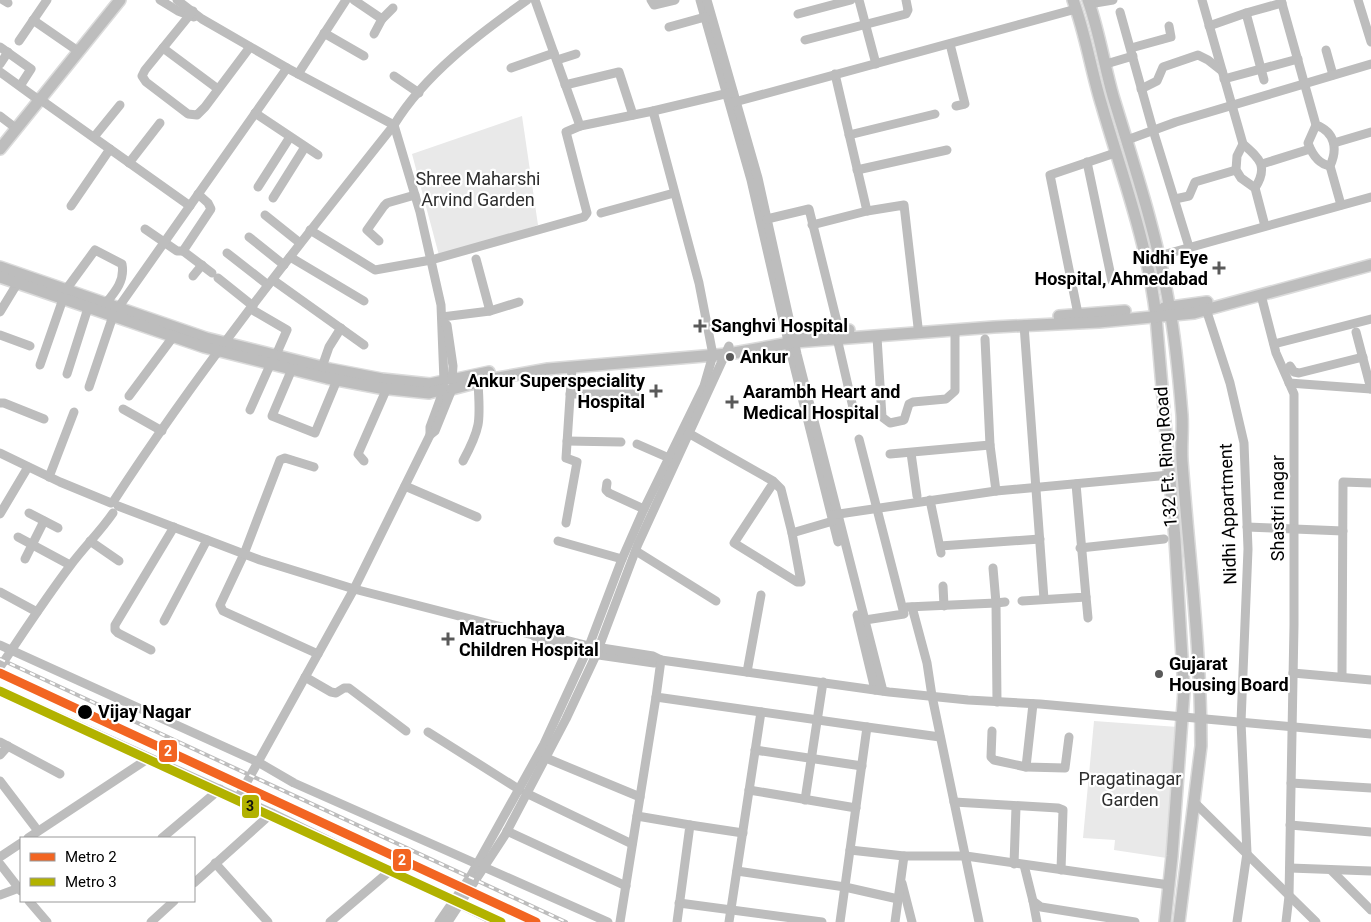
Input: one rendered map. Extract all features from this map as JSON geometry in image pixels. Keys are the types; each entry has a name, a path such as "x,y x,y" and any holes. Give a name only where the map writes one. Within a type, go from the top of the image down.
{"main road":[{"path":"0,141 39,99 113,0"},
{"path":"0,148 120,0"},
{"name":"132 Ft. Ring Road","path":"1088,2 1159,256 1170,311 1182,416 1182,459 1197,622 1201,746 1179,922"},
{"name":"132 Ft. Ring Road","path":"1074,4 1139,233 1155,313 1183,640 1183,716 1169,885 1164,922"},
{"path":"1170,311 1371,258"},
{"path":"838,334 877,337 1170,311 1206,310 1371,265"},
{"path":"0,267 64,295 88,308 115,312 222,347"},
{"path":"0,277 17,284 106,303 115,312 173,337 273,359 382,379 430,384 448,385 478,382 572,367 714,351"},
{"path":"273,359 292,369 336,380 429,393 485,372 547,363 729,350 838,334 918,327 1078,314 1155,313"}],"street":[{"path":"19,41 46,0"},
{"path":"160,0 191,13 286,68 394,125 415,195 431,260 442,319 440,326 448,385 430,427 430,435 354,589 238,798"},
{"path":"177,0 191,13"},
{"path":"298,74 346,0"},
{"path":"354,0 382,19"},
{"path":"0,667 10,649 70,565 91,540 98,535 113,507 162,430 222,347 310,230 394,125 405,107 443,68 496,22 527,0"},
{"path":"535,0 580,126"},
{"path":"651,0 654,4 657,4 675,0"},
{"path":"700,0 767,219 791,340"},
{"path":"707,0 833,517 879,690"},
{"path":"798,14 851,0"},
{"path":"859,0 876,64"},
{"path":"805,40 906,14 908,10 906,0"},
{"path":"1088,2 1113,0"},
{"path":"1202,0 1243,144 1262,164 1259,182 1255,188"},
{"path":"1358,0 1371,42"},
{"path":"1209,26 1281,1 1316,126 1308,143 1313,156 1325,165 1330,166"},
{"path":"310,230 375,270 431,260 586,216 566,132 580,126 731,98 876,64 950,44 1074,4"},
{"path":"374,34 382,19 393,8"},
{"path":"1120,12 1153,130 1189,247"},
{"path":"191,13 142,76 146,82 188,114 198,115 250,46"},
{"path":"1246,14 1264,80"},
{"path":"669,27 704,17"},
{"path":"33,20 76,49"},
{"path":"1106,64 1172,37 1169,26"},
{"path":"324,33 364,56"},
{"path":"950,44 965,104 956,106"},
{"path":"0,46 30,69 20,86"},
{"path":"163,48 218,89"},
{"path":"1326,50 1333,75"},
{"path":"0,64 8,52"},
{"path":"511,68 576,54"},
{"path":"1141,88 1157,81 1163,67 1198,55 1208,60 1223,75"},
{"path":"1223,75 1262,70 1298,59"},
{"path":"1126,140 1232,105 1371,64"},
{"path":"89,388 115,312 286,68"},
{"path":"0,72 190,206"},
{"path":"565,85 620,72 634,115"},
{"path":"835,74 867,211"},
{"path":"394,76 418,93"},
{"path":"94,137 120,105"},
{"path":"480,866 507,831 544,744 592,650 622,559 644,509 704,386 714,351 699,283 653,111"},
{"path":"255,113 318,156"},
{"path":"849,135 935,114"},
{"path":"0,116 13,126"},
{"path":"129,162 160,123"},
{"path":"1316,126 1330,135 1334,143 1335,156 1330,166 1341,205"},
{"path":"1334,143 1371,132"},
{"path":"258,187 290,137"},
{"path":"1243,144 1237,156 1236,170 1241,178 1255,188 1265,226"},
{"path":"272,198 305,147"},
{"path":"71,206 110,149"},
{"path":"1262,164 1310,149"},
{"path":"858,170 947,150"},
{"path":"1078,314 1050,175 1116,152"},
{"path":"1087,162 1112,281"},
{"path":"1175,199 1189,196 1196,182 1236,170"},
{"path":"601,212 674,193"},
{"path":"183,251 211,209 208,203 198,194"},
{"path":"379,241 367,230 384,206 387,203 415,195"},
{"path":"1159,256 1371,197"},
{"path":"812,225 867,211 904,205 918,327"},
{"path":"767,219 809,209 854,412"},
{"path":"264,215 300,244"},
{"path":"145,229 176,251 183,251 215,275 252,308 286,330 250,410"},
{"path":"249,236 284,265"},
{"path":"40,365 64,295 95,250 122,264 124,274 114,293 106,303"},
{"path":"227,253 364,345"},
{"path":"290,257 364,301"},
{"path":"476,259 490,311"},
{"path":"192,276 202,265"},
{"path":"0,312 17,284"},
{"name":"Shastri nagar","path":"1261,294 1274,344 1294,394 1290,896 1286,922"},
{"path":"442,319 490,311 519,302"},
{"path":"67,374 88,308"},
{"name":"Nidhi Appartment","path":"1206,310 1230,383 1244,443 1247,527 1246,645 1241,722 1246,854 1237,922"},
{"path":"1274,344 1371,319"},
{"path":"1024,325 1044,599"},
{"path":"322,367 329,347 340,328"},
{"path":"877,337 882,417 890,423 904,420 909,404 913,402 946,399 955,392 955,331"},
{"path":"1289,383 1371,389 1356,332"},
{"path":"0,335 30,346"},
{"path":"129,396 173,337"},
{"path":"985,339 990,445 996,491"},
{"path":"448,922 546,758 636,551 729,350"},
{"path":"1290,366 1294,372 1299,373 1363,357"},
{"path":"566,523 577,462 566,458 572,367"},
{"path":"292,369 272,416 315,433 336,380"},
{"path":"463,461 475,438 480,421 478,382"},
{"path":"364,461 358,454 387,388"},
{"path":"570,394 635,394"},
{"path":"0,403 44,419"},
{"path":"123,409 162,430"},
{"path":"49,477 74,412"},
{"path":"690,434 774,482 781,490 792,533 801,582 797,582 734,542 774,482"},
{"path":"859,439 904,614 865,620"},
{"path":"567,441 621,442"},
{"path":"637,444 670,458"},
{"path":"890,454 990,445"},
{"path":"912,453 917,496"},
{"path":"0,454 60,482 62,486 155,525 162,524 244,554 354,589 533,635 539,640 592,650 653,656 661,660 932,696 1183,716 1201,720 1371,734"},
{"path":"314,467 285,458 280,460 244,554 220,608 318,654"},
{"path":"0,514 28,467"},
{"path":"792,533 833,517 875,507 996,491 1170,475"},
{"path":"1342,677 1343,482 1371,483"},
{"path":"607,483 606,490 610,493 644,509"},
{"path":"1076,484 1080,548 1088,618"},
{"path":"405,486 477,517"},
{"path":"930,500 941,550 1040,540"},
{"path":"29,513 58,528"},
{"path":"833,517 865,620 879,690"},
{"path":"25,559 44,521"},
{"path":"1247,527 1343,531"},
{"path":"151,650 115,630 116,625 174,528"},
{"path":"18,536 70,565"},
{"path":"91,540 119,561"},
{"path":"164,621 207,540"},
{"path":"1080,548 1164,540"},
{"path":"558,541 622,559"},
{"path":"636,551 716,602"},
{"path":"994,568 1001,602 997,702"},
{"path":"943,586 944,606"},
{"path":"0,592 37,612"},
{"path":"747,672 761,595"},
{"path":"1022,601 1086,598"},
{"path":"902,607 1001,602"},
{"path":"912,607 927,663 940,737 980,922"},
{"path":"0,645 258,762 294,784 608,922"},
{"path":"620,922 661,660"},
{"path":"1293,673 1371,680"},
{"path":"305,677 331,692 336,693 344,688 349,688 406,731"},
{"path":"805,800 823,682"},
{"path":"0,690 272,813 496,922"},
{"path":"656,697 940,737"},
{"path":"1026,767 1033,704"},
{"path":"730,922 761,712"},
{"path":"840,922 867,727"},
{"path":"992,730 991,757 994,760 1026,767 1065,768 1069,738"},
{"path":"428,732 524,792 632,844"},
{"path":"0,755 4,744 60,774"},
{"path":"755,750 862,766"},
{"path":"30,837 149,758"},
{"path":"546,758 640,797"},
{"path":"0,781 35,827"},
{"path":"1291,783 1371,788"},
{"path":"163,837 220,789"},
{"path":"749,790 856,808"},
{"path":"954,802 1058,808 1064,810 1061,870"},
{"path":"1194,802 1316,922"},
{"path":"1014,864 1016,807"},
{"path":"195,882 215,862 272,813"},
{"path":"637,816 743,833"},
{"path":"677,922 690,825"},
{"path":"1290,825 1371,832"},
{"path":"507,831 626,886"},
{"path":"0,857 20,844"},
{"path":"850,850 904,856 966,856 1024,866 1169,885"},
{"path":"895,922 904,856"},
{"path":"215,862 268,922"},
{"path":"0,864 20,890 0,896"},
{"path":"1024,866 1038,922"},
{"path":"1290,868 1371,872"},
{"path":"330,922 391,870"},
{"path":"1332,870 1371,910"},
{"path":"737,871 845,887 898,899"},
{"path":"901,878 912,922"},
{"path":"1033,901 1041,907 1109,920 1135,922"},
{"path":"30,902 47,922"},
{"path":"152,922 173,902"},
{"path":"439,922 458,903"},
{"path":"679,903 822,922"}],"green space":[{"name":"Shree Maharshi Arvind Garden","path":"522,116 538,225 440,259 412,154"},
{"name":"Pragatinagar Garden","path":"1094,721 1178,727 1167,858 1114,850 1115,840 1083,838"}],"railway":[{"path":"0,659 566,922"}],"metro line":[{"name":"2","path":"0,673 536,922"},
{"name":"3","path":"0,691 501,922"}],"place":[{"name":"Nidhi Eye Hospital, Ahmedabad","path":"1219,268"},
{"name":"Sanghvi Hospital","path":"700,326"},
{"name":"Ankur","path":"730,357"},
{"name":"Ankur Superspeciality Hospital","path":"656,391"},
{"name":"Aarambh Heart and Medical Hospital","path":"732,402"},
{"name":"Matruchhaya Children Hospital","path":"448,639"},
{"name":"Gujarat Housing Board","path":"1159,674"},
{"name":"Vijay Nagar","path":"85,712"}]}
